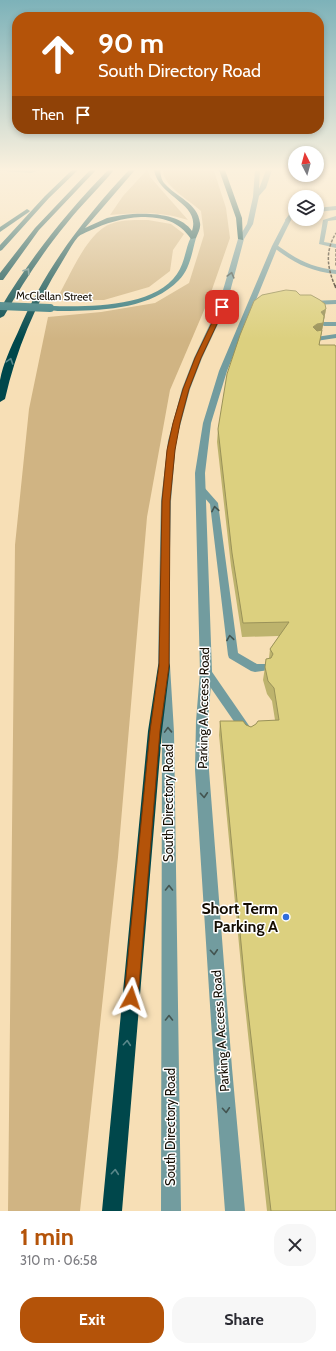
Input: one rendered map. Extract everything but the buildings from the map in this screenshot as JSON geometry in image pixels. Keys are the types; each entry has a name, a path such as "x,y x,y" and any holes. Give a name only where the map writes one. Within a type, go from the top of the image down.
{"highway":[{"path":"0,249 20,227"},
{"path":"0,278 40,227"},
{"path":"0,316 22,278 42,248 60,227"},
{"path":"0,399 13,352 30,312 49,278 83,227"},
{"path":"77,235 98,227"},
{"path":"185,227 189,230 193,238"},
{"path":"193,238 197,227"},
{"path":"240,227 241,239"},
{"path":"112,1211 155,731 164,666"}],"main road":[{"name":"McClellan Street","path":"0,306 78,309 113,306 143,299 160,292 174,283 181,274 193,238"}],"street":[{"name":"South Directory Road","path":"171,1211 169,1162 168,732 164,666 166,501 172,441 186,389 198,358 222,307 241,239 248,227"},
{"name":"Parking A Access Road","path":"235,1211 222,1061 202,770 202,721 206,672 200,473 206,429 215,393 285,227"}],"lane":[{"path":"325,227 321,243 336,246"},
{"path":"276,246 300,264 325,275 336,277"},
{"path":"312,269 336,272"},
{"path":"307,303 336,302"},
{"path":"324,324 336,324"},
{"path":"316,339 336,336"},
{"path":"200,488 214,504 233,655 255,668 265,667"},
{"path":"206,672 249,734"}],"shaded area":[{"path":"105,227 174,227 184,234 173,250 170,271 149,287 104,300 56,300 83,251 89,242"},
{"path":"203,227 228,227 230,238 208,301 170,390 147,517 118,857 80,1211 8,1211 15,545 29,409 48,317 101,312 155,303 189,283 204,235"}],"railway":[{"path":"335,286 330,272 328,259 330,246 336,233"},
{"path":"336,249 336,267"}],"place":[{"name":"Short Term Parking A","path":"286,917"}],"route":[{"path":"131,998 155,731 164,666 166,501 172,441 186,389 198,358 222,307"}]}
